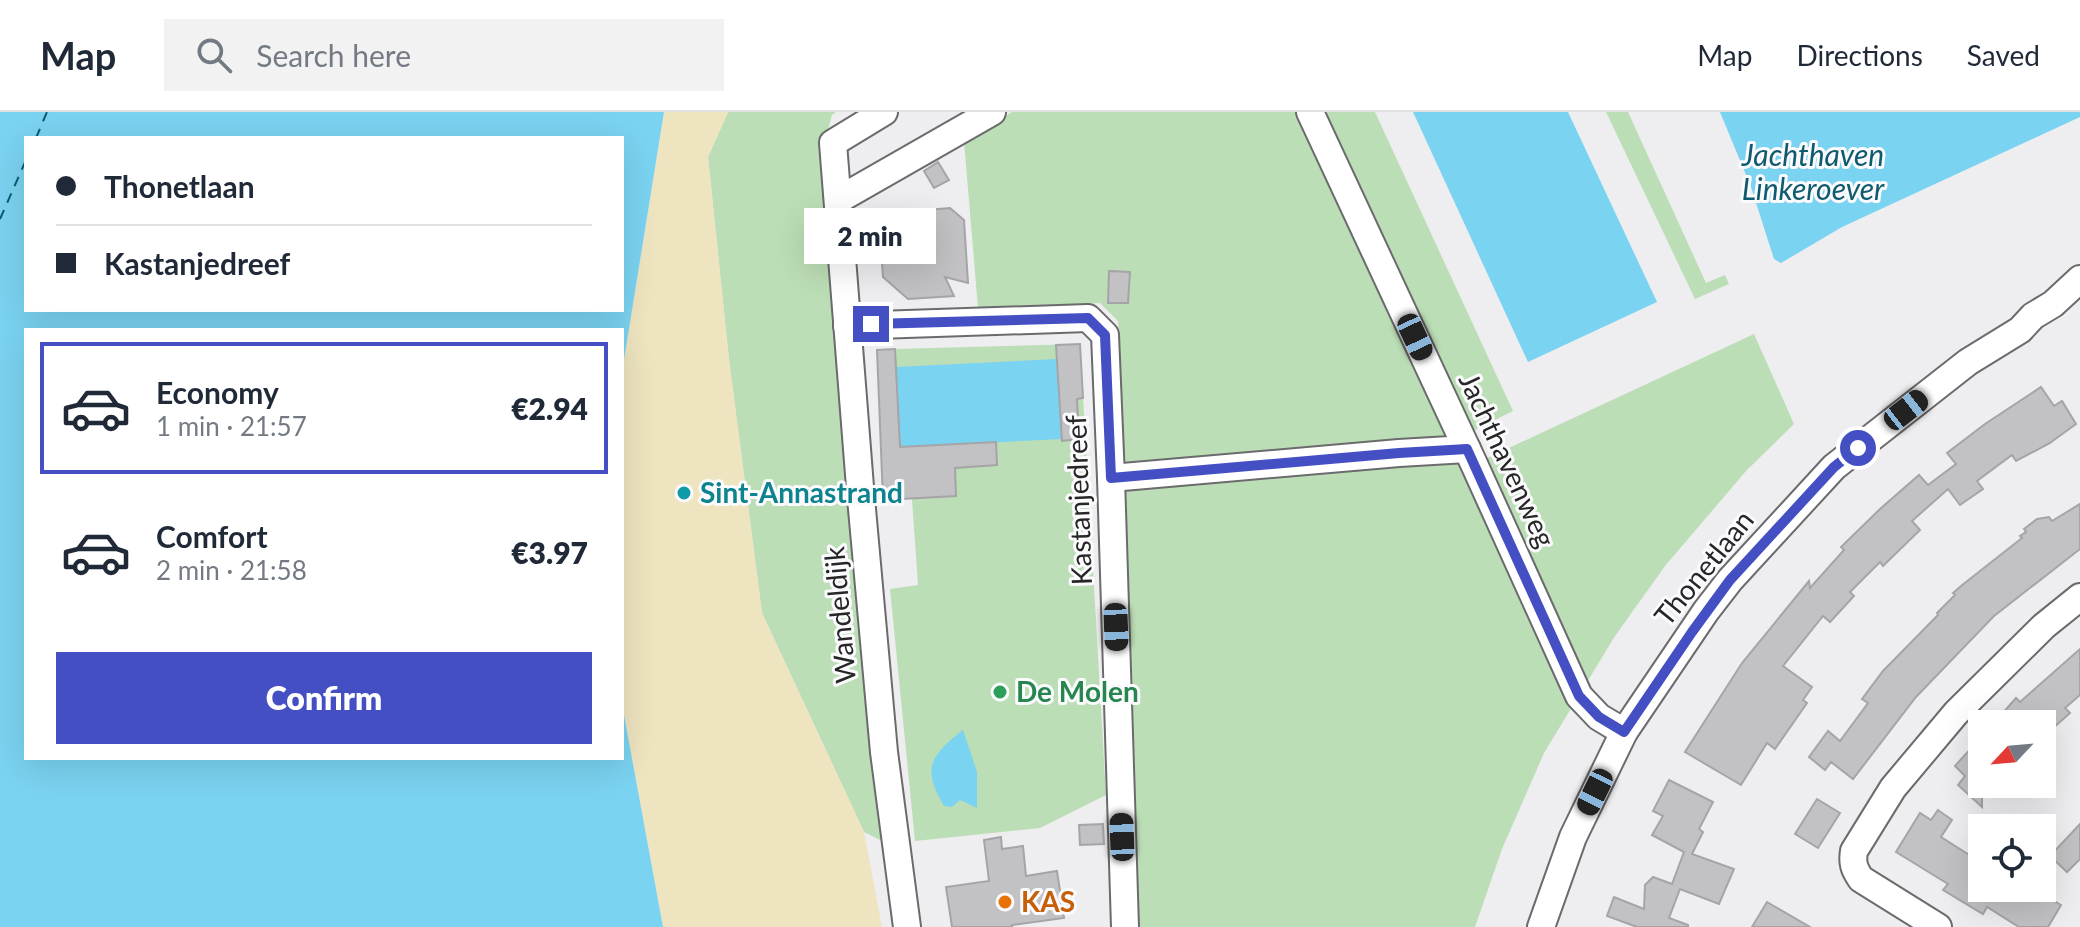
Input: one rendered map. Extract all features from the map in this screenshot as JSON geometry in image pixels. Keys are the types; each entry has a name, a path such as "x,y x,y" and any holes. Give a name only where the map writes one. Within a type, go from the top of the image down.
{"street":[{"path":"884,112 833,143 838,200 978,116"},
{"name":"Jachthavenweg","path":"1310,112 1579,696 1599,717 1624,732"},
{"name":"Wandeldijk","path":"838,200 884,752 907,927"},
{"name":"Thonetlaan","path":"1541,927 1573,837 1624,732 1730,580 1834,467 1968,362 2020,330 2080,279"},
{"name":"Thonetlaan","path":"2020,330 2039,326 2057,313 2080,303"},
{"name":"Kastanjedreef","path":"847,326 1088,318 1105,335 1125,927"},
{"path":"1111,478 1467,449"},
{"path":"1938,927 1861,879 1854,870 1854,851 1893,788 1956,713 2044,626 2080,597"}],"green space":[{"path":"728,112 836,112 832,115 825,140 884,842 864,832 762,613 729,360 708,157"},
{"path":"1012,112 1299,112 1445,432 1470,432 1323,112 1375,112 1513,411 1471,432 1485,459 1754,334 1794,424 1746,471 1665,566 1615,636 1544,753 1502,849 1475,927 1133,927 1124,460 1118,321 1100,303 978,308 964,141"},
{"path":"1606,112 1628,112 1706,283 1725,275 1729,284 1695,299"},
{"name":"De Molen","path":"1080,344 1106,795 1040,828 915,841 890,589 918,585 912,499 883,500 882,461 895,349"}],"sand":[{"name":"Sint-Annastrand","path":"664,112 728,112 708,157 729,360 762,613 864,832 882,927 663,927 624,715 624,360"}],"water":[{"path":"0,112 664,112 624,360 624,328 24,328 24,760 624,760 624,715 663,927 0,927"},
{"path":"1413,112 1568,112 1657,302 1528,362"},
{"name":"Jachthaven Linkeroever","path":"1720,112 2080,112 2080,117 1842,227 1781,263 1774,259 1751,187"},
{"path":"1057,359 1062,439 900,447 896,367"},
{"path":"963,730 977,772 977,808 960,800 952,807 944,806 931,772 943,747"}],"building":[{"path":"938,162 949,180 934,188 924,171"},
{"path":"950,208 964,220 968,283 945,277 954,296 908,299 883,277 880,237 902,212"},
{"path":"1109,271 1130,272 1128,303 1108,303"},
{"path":"1080,344 1083,398 1077,399 1079,439 1062,441 1056,345"},
{"path":"895,349 900,447 996,442 997,465 955,468 956,496 883,500 877,350"},
{"path":"2041,387 2054,406 2062,401 2076,424 2050,443 2016,461 2012,455 1977,481 1983,489 1960,505 1948,489 1912,521 1920,530 1883,566 1880,562 1850,592 1854,596 1830,622 1823,616 1783,666 1812,687 1803,700 1807,703 1775,749 1767,743 1741,785 1685,752 1742,663 1809,581 1810,588 1844,550 1841,547 1919,475 1928,485 1956,464 1947,453"},
{"path":"2080,504 2080,549 1994,616 1916,697 1853,779 1831,762 1825,770 1809,757 1828,731 1840,741 1868,703 1862,699 1883,671 1938,615 1955,595 1953,593 2022,538 2020,536 2026,532 2024,529 2037,519 2049,517 2052,521"},
{"path":"2080,649 2080,695 2065,708 2070,713 2056,726 2056,710 2005,710 2016,698 2020,702"},
{"path":"1968,752 1968,794 1958,785 1965,776 1955,766"},
{"path":"1669,780 1713,802 1699,829 1703,832 1692,854 1734,869 1719,904 1680,889 1669,918 1688,927 1637,927 1607,916 1614,897 1644,909 1645,885 1653,877 1672,884 1684,852 1652,835 1663,816 1653,811"},
{"path":"1972,798 1982,798 1982,807"},
{"path":"1817,799 1840,813 1818,848 1795,834"},
{"path":"1938,810 1952,820 1941,837 1968,854 1968,902 2056,902 2061,905 2048,927 2019,927 1987,907 1983,914 1943,890 1948,884 1896,852 1920,813 1931,820"},
{"path":"1103,824 1104,844 1080,845 1079,825"},
{"path":"2080,824 2080,859 2067,872 2056,862 2056,850"},
{"name":"KAS","path":"1001,837 1002,849 1023,846 1026,876 1057,871 1064,918 1012,927 952,927 946,887 989,881 984,840"},
{"path":"1767,902 1810,927 1752,927"}],"ferry route":[{"path":"37,136 47,112"},
{"path":"0,219 24,165"}],"place":[{"name":"Sint-Annastrand","path":"684,493"},
{"name":"De Molen","path":"1000,692"},
{"name":"KAS","path":"1005,902"}],"route":[{"path":"871,324 1088,318 1105,335 1111,478 1467,449 1579,696 1599,717 1624,732 1730,580 1834,467 1858,448"}]}
